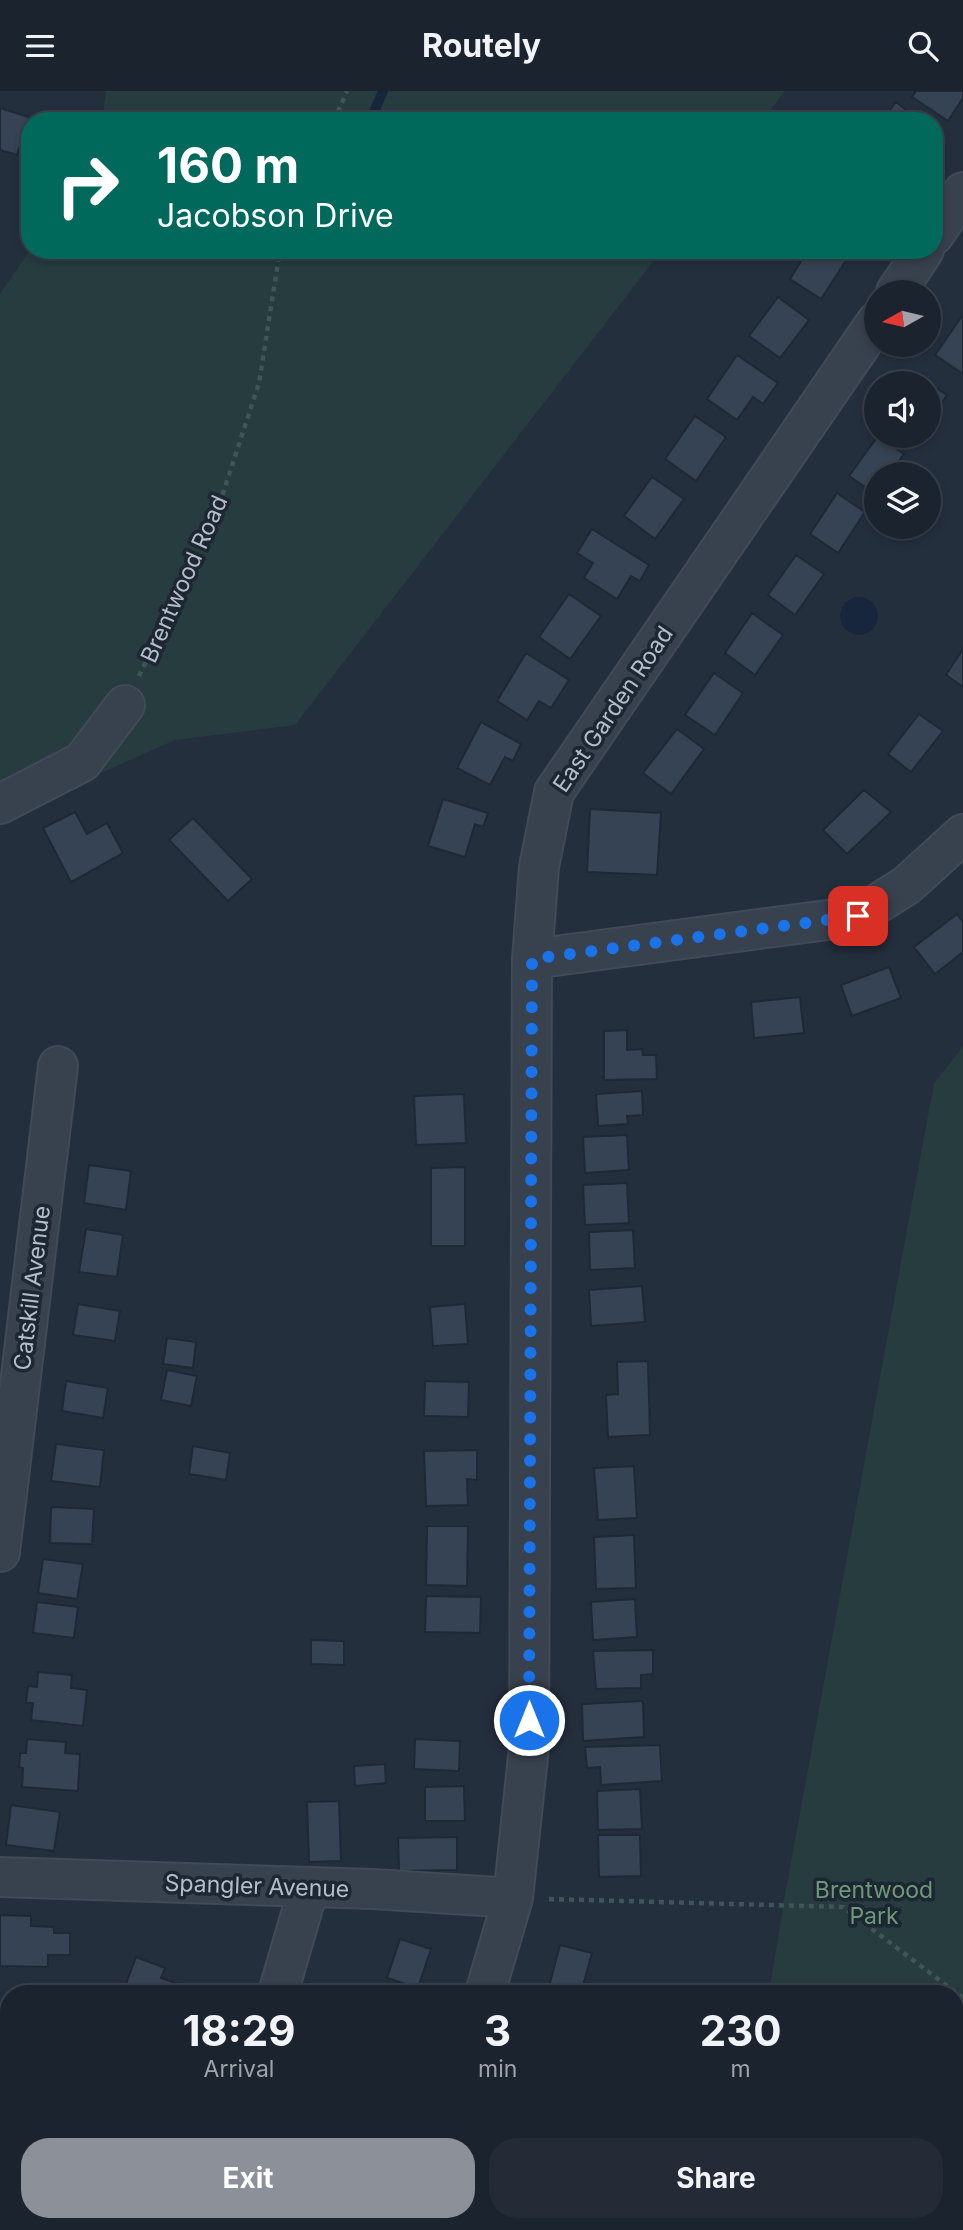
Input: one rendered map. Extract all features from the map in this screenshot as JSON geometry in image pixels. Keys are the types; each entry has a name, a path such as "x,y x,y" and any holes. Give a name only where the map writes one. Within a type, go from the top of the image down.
{"street":[{"path":"943,222 963,192"},
{"path":"904,280 918,259"},
{"name":"East Garden Road","path":"487,1985 513,1898 529,1747 532,959 539,867 554,792 864,340"},
{"path":"0,804 82,762 125,705"},
{"path":"532,959 858,916 907,885 963,834"},
{"name":"Catskill Avenue","path":"0,1552 5,1480 58,1066"},
{"name":"Spangler Avenue","path":"0,1877 309,1887 513,1898"},
{"path":"280,1985 309,1887"}],"path":[{"path":"338,112 347,91"},
{"name":"Brentwood Road","path":"125,705 213,524 259,383 279,259"},
{"path":"513,1898 843,1907 946,1985"}],"green space":[{"path":"106,91 785,91 769,112 103,112"},
{"path":"24,259 655,259 295,725 175,740 0,818 0,294"},
{"name":"Brentwood Park","path":"963,1047 963,1985 770,1985 786,1889 934,1083"}],"water":[{"path":"859,597 873,602 878,616 873,630 859,635 845,630 840,616 845,602"}],"building":[{"path":"916,91 963,91 963,98 948,121 943,118 943,112 934,112 912,97"},
{"path":"896,102 909,112 888,112"},
{"path":"0,108 21,115 21,142 17,155 0,150"},
{"path":"802,259 847,259 821,299 790,279"},
{"path":"778,297 809,320 780,358 749,336"},
{"path":"962,316 963,374 938,357 942,357 942,345"},
{"path":"737,355 778,383 763,404 753,397 737,420 707,399"},
{"path":"941,391 947,395 941,404"},
{"path":"695,416 726,437 696,481 665,459"},
{"path":"869,448 895,448 904,454 898,462 864,462 864,486 849,476"},
{"path":"652,477 684,499 655,539 624,516"},
{"path":"837,493 864,511 838,553 810,534"},
{"path":"592,529 649,565 640,581 631,576 617,599 584,578 593,563 577,553"},
{"path":"796,555 824,574 795,615 768,595"},
{"path":"569,594 601,616 570,659 539,637"},
{"path":"752,613 783,635 755,675 725,653"},
{"path":"963,649 963,687 946,675"},
{"path":"526,653 569,680 551,708 539,701 527,720 497,701"},
{"path":"714,673 743,693 715,735 685,715"},
{"path":"919,714 943,731 911,772 888,754"},
{"path":"481,722 521,744 513,761 505,757 490,785 457,768"},
{"path":"677,729 704,749 671,794 643,773"},
{"path":"864,790 891,812 847,854 823,830"},
{"path":"443,799 488,813 483,827 475,824 465,857 428,846"},
{"path":"590,809 661,813 657,875 587,872"},
{"path":"75,812 87,834 107,823 123,853 71,882 43,828"},
{"path":"193,818 252,879 228,901 169,840"},
{"path":"957,914 963,922 963,952 935,974 914,947"},
{"path":"889,967 901,998 852,1016 841,985"},
{"path":"800,997 804,1033 754,1038 751,1002"},
{"path":"627,1030 627,1050 642,1049 643,1055 656,1055 657,1079 604,1080 604,1031"},
{"path":"642,1091 643,1115 627,1116 628,1124 598,1126 596,1094"},
{"path":"464,1094 466,1143 416,1145 414,1096"},
{"path":"627,1135 629,1170 585,1173 583,1137"},
{"path":"89,1165 131,1171 126,1210 84,1203"},
{"path":"465,1167 465,1246 431,1246 431,1168"},
{"path":"627,1183 629,1223 585,1225 583,1185"},
{"path":"86,1229 123,1235 117,1277 79,1272"},
{"path":"633,1230 635,1268 590,1270 589,1232"},
{"path":"642,1286 645,1322 591,1326 589,1290"},
{"path":"78,1304 120,1311 115,1341 73,1335"},
{"path":"465,1304 468,1344 433,1346 430,1307"},
{"path":"167,1338 196,1342 193,1368 163,1364"},
{"path":"648,1361 650,1435 608,1437 606,1395 618,1394 617,1362"},
{"path":"167,1370 197,1376 191,1406 161,1400"},
{"path":"66,1381 108,1388 103,1418 62,1411"},
{"path":"425,1381 469,1382 468,1417 424,1416"},
{"path":"56,1444 104,1450 100,1487 51,1481"},
{"path":"193,1446 230,1453 226,1480 189,1474"},
{"path":"477,1450 477,1480 467,1479 468,1505 426,1506 424,1451"},
{"path":"634,1466 637,1518 598,1520 594,1468"},
{"path":"51,1507 94,1509 92,1544 50,1543"},
{"path":"427,1526 468,1526 467,1586 426,1585"},
{"path":"634,1535 636,1588 596,1589 594,1537"},
{"path":"43,1559 83,1564 77,1599 38,1593"},
{"path":"426,1596 481,1597 480,1633 425,1632"},
{"path":"635,1599 637,1637 593,1640 591,1602"},
{"path":"37,1602 78,1607 74,1638 33,1633"},
{"path":"311,1640 344,1641 344,1665 311,1664"},
{"path":"653,1650 653,1674 641,1675 641,1688 596,1689 593,1651"},
{"path":"38,1672 72,1675 71,1688 87,1690 83,1726 31,1720 33,1703 26,1703 28,1686 37,1687"},
{"path":"643,1701 644,1737 583,1741 582,1704"},
{"path":"27,1739 66,1742 65,1753 80,1754 78,1791 22,1787 23,1768 19,1767 20,1753 26,1753"},
{"path":"415,1739 460,1741 459,1771 414,1769"},
{"path":"660,1745 662,1781 601,1785 600,1767 587,1768 585,1747"},
{"path":"385,1764 386,1783 355,1786 354,1766"},
{"path":"464,1786 465,1821 425,1821 425,1787"},
{"path":"640,1789 642,1829 598,1830 597,1791"},
{"path":"339,1801 341,1861 309,1862 307,1802"},
{"path":"11,1805 60,1812 54,1851 6,1845"},
{"path":"598,1835 640,1835 641,1876 599,1877"},
{"path":"457,1837 457,1870 399,1871 398,1838"},
{"path":"0,1915 31,1916 31,1926 54,1927 54,1933 70,1933 70,1955 48,1955 48,1967 0,1966"},
{"path":"400,1939 431,1949 419,1985 409,1985 387,1978"},
{"path":"560,1945 592,1953 583,1985 549,1985"},
{"path":"136,1957 165,1968 161,1978 181,1985 126,1985"}],"waterway":[{"path":"374,112 383,91"}],"route":[{"path":"529,1720 532,959 858,916"}]}
